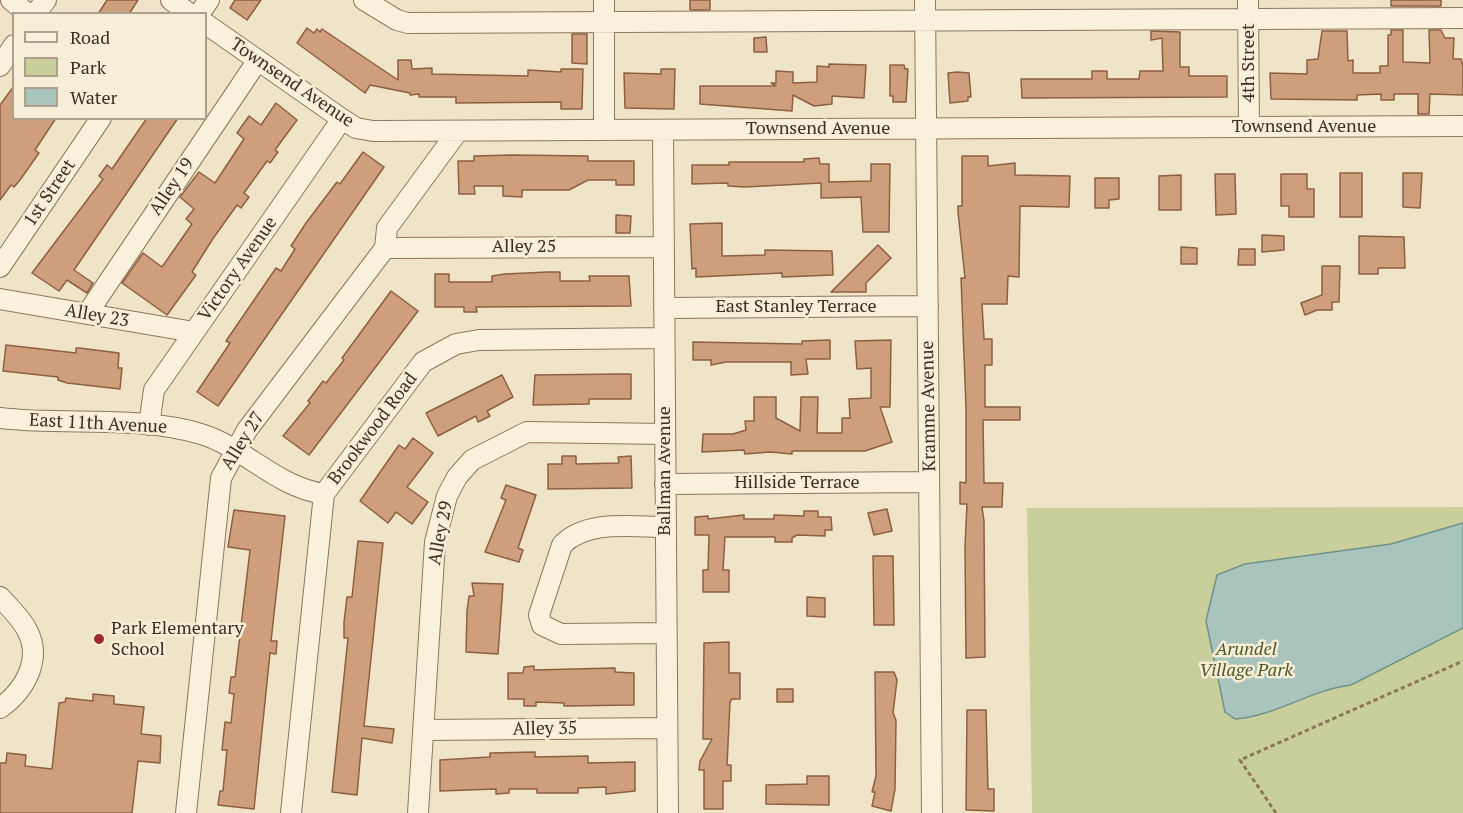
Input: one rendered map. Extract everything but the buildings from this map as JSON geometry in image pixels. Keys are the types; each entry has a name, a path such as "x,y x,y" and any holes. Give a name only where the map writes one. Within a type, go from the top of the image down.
{"street":[{"path":"11,0 26,12"},
{"path":"37,12 46,0"},
{"path":"364,0 397,20 408,23 926,21 1248,9 1463,18"},
{"path":"604,0 604,130"},
{"name":"Kramme Avenue","path":"925,0 932,813"},
{"name":"4th Street","path":"1248,9 1249,127"},
{"name":"Townsend Avenue","path":"207,25 356,128 373,131 1463,126"},
{"path":"0,66 12,48"},
{"name":"Alley 19","path":"87,314 258,60"},
{"name":"Victory Avenue","path":"149,424 154,390 342,119"},
{"name":"1st Street","path":"0,267 100,120"},
{"name":"Ballman Avenue","path":"663,130 668,813"},
{"name":"Alley 27","path":"186,813 221,478 234,450 385,248 387,228 458,131"},
{"name":"Alley 25","path":"385,248 664,247"},
{"name":"Alley 23","path":"0,299 194,332"},
{"name":"East Stanley Terrace","path":"664,308 928,306"},
{"name":"Brookwood Road","path":"291,813 324,494 423,362 456,344 478,340 664,338"},
{"name":"East 11th Avenue","path":"0,418 32,422 149,424 204,435 304,491 324,494"},
{"name":"Alley 29","path":"418,813 435,542 447,496 457,477 472,460 527,432 665,434"},
{"name":"Hillside Terrace","path":"665,483 929,482"},
{"path":"666,527 592,528 570,536 562,545 539,615 542,625 561,634 666,633"},
{"path":"0,597 27,631 32,656 26,682 16,697 0,708"},
{"name":"Alley 35","path":"423,730 667,728"}],"path":[{"path":"1276,813 1240,760 1463,661"}],"green space":[{"name":"Arundel Village Park","path":"1463,507 1463,813 1032,813 1027,508"}],"water":[{"path":"1463,523 1463,628 1351,685 1321,692 1250,717 1235,719 1225,712 1206,621 1217,575 1245,564 1391,544"}],"place":[{"name":"Park Elementary School","path":"99,639"}]}
